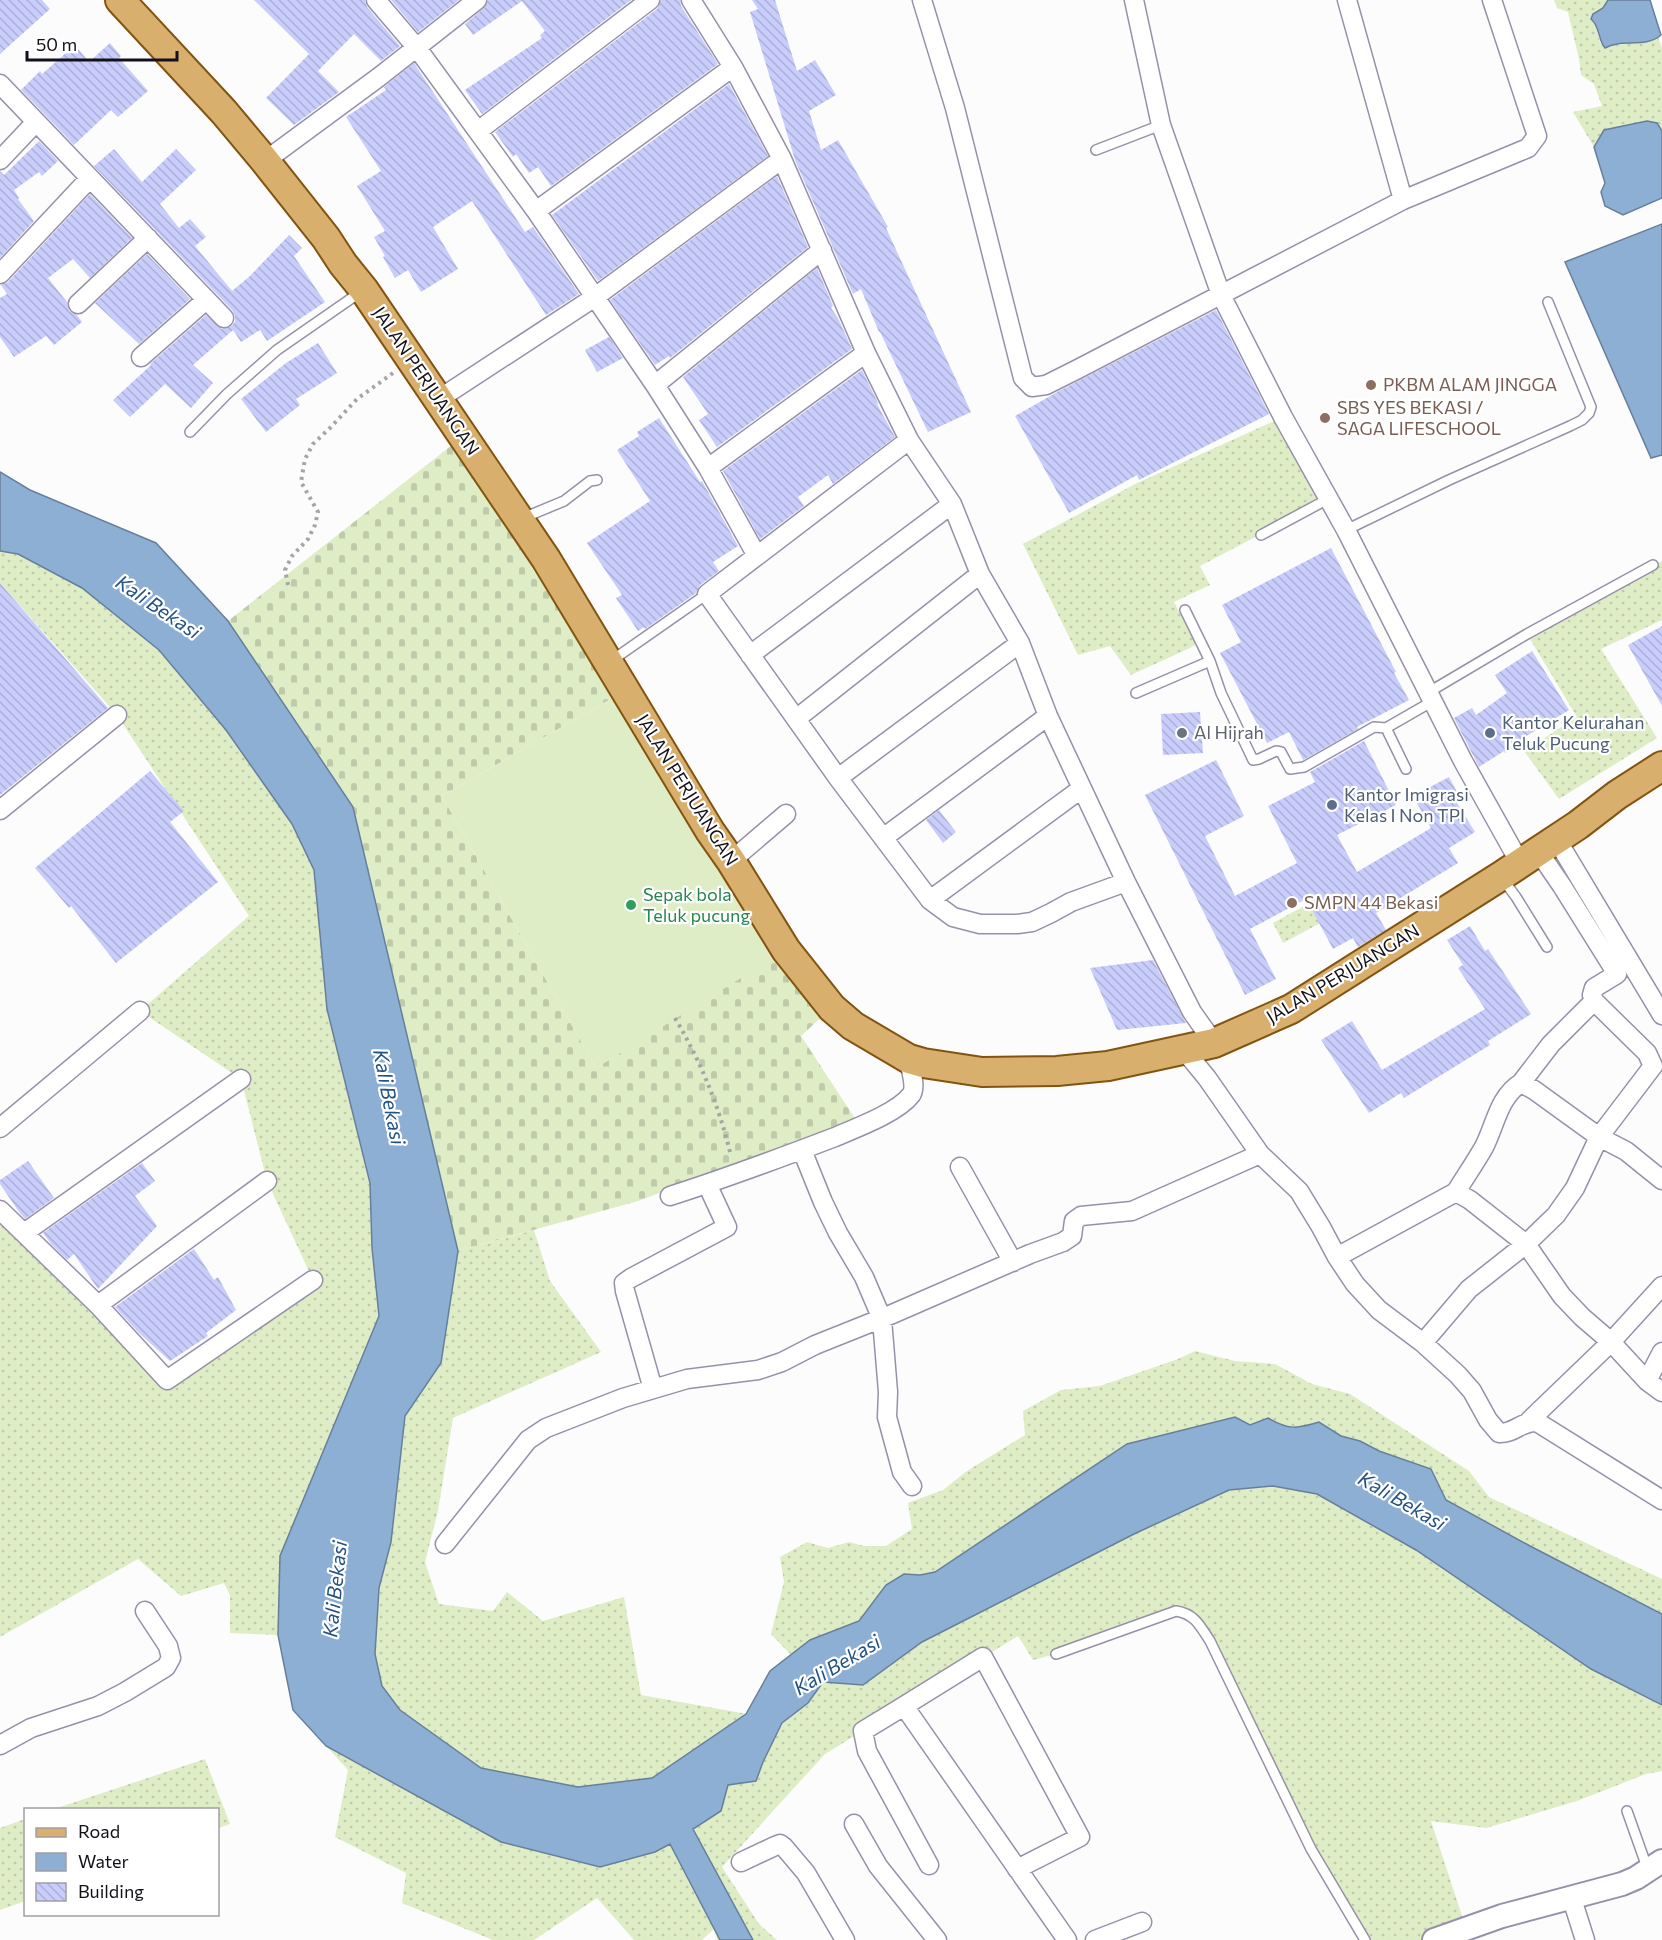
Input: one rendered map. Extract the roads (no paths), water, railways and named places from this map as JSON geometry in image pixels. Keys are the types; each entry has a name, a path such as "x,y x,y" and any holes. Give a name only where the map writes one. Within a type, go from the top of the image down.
{"main road":[{"name":"JALAN PERJUANGAN","path":"120,0 224,112 326,238 364,290 520,520 609,662 710,831 786,950 832,1008 853,1026 909,1059 982,1072 1057,1071 1108,1066 1214,1043 1291,1009 1529,858 1662,766"}],"street":[{"path":"376,0 417,48 595,297 708,468 757,556"},
{"path":"265,161 417,48 477,0"},
{"path":"478,131 650,0"},
{"path":"691,0 733,67 782,159 866,353 909,440 952,504 980,574 1020,643 1048,716 1126,882 1192,1012 1214,1043"},
{"path":"922,0 955,108 1023,378 1032,387 1046,385 1076,370 1403,200 1528,148 1537,136 1492,0"},
{"path":"1134,0 1161,125 1221,295 1346,530 1463,761 1529,858 1662,1015"},
{"path":"1347,0 1403,200"},
{"path":"536,212 733,67"},
{"path":"0,84 224,318"},
{"path":"0,160 36,122"},
{"path":"438,399 595,297 782,159"},
{"path":"0,274 90,178"},
{"path":"78,304 148,238"},
{"path":"655,385 822,250"},
{"path":"141,357 206,300"},
{"path":"708,468 866,353"},
{"path":"909,440 707,594 795,718 930,900 952,917 980,924 1032,922 1071,902 1126,882"},
{"path":"750,655 952,504"},
{"path":"795,718 980,574"},
{"path":"838,777 1020,643"},
{"path":"0,810 117,715"},
{"path":"883,838 1048,716"},
{"path":"930,900 1081,789"},
{"path":"731,861 786,814"},
{"path":"1423,1343 1469,1289 1526,1244 1556,1215 1570,1196 1599,1137 1653,1066 1647,1053 1594,1001 1592,995 1594,988 1617,974 1562,886 1529,858"},
{"path":"1337,1257 1456,1192 1484,1148 1505,1099 1513,1088 1521,1083 1551,1044 1594,1001"},
{"path":"0,1128 140,1011"},
{"path":"1184,1050 1207,1078 1260,1154 1299,1191 1355,1284 1379,1310 1423,1343 1458,1375 1472,1391 1498,1433 1511,1432 1529,1422 1611,1342 1662,1286"},
{"path":"670,1196 802,1149 893,1110 911,1095 914,1089 909,1059"},
{"path":"24,1233 241,1079"},
{"path":"1521,1083 1599,1137 1626,1150 1662,1180"},
{"path":"802,1149 823,1202 864,1277 882,1319 888,1392 887,1417 902,1472 912,1486"},
{"path":"445,1544 533,1436 552,1425 623,1398 687,1379 759,1370 782,1362 815,1345 882,1319 1069,1239 1072,1236 1074,1221 1081,1216 1132,1211 1260,1154"},
{"path":"960,1167 1013,1262"},
{"path":"98,1305 267,1181"},
{"path":"653,1389 624,1283 727,1227 707,1184"},
{"path":"1456,1192 1470,1200 1526,1244 1562,1296 1611,1342 1647,1381 1662,1392"},
{"path":"0,1210 98,1305 167,1380 313,1280"},
{"path":"1647,1381 1662,1352"},
{"path":"1529,1422 1544,1425 1662,1500"},
{"path":"0,1745 31,1728 98,1706 166,1667 171,1658 168,1646 145,1611"},
{"path":"929,1865 867,1751 863,1731 983,1657 1080,1836 1017,1869"},
{"path":"904,1706 1067,1940"},
{"path":"854,1824 878,1866 937,1940"},
{"path":"741,1862 775,1845 784,1846 806,1873 845,1940"},
{"path":"1434,1940 1468,1934 1502,1916 1622,1884 1655,1866"},
{"path":"1572,1899 1585,1940"},
{"path":"1095,1940 1142,1922"}],"lane":[{"path":"1096,150 1161,125"},
{"path":"190,432 227,394 277,350 364,290"},
{"path":"1346,530 1449,480 1547,437 1582,420 1590,413 1591,407 1548,302"},
{"path":"520,520 564,501 590,481 597,480"},
{"path":"1261,535 1328,499"},
{"path":"1185,610 1253,760 1276,751 1281,752 1290,768 1304,767 1374,727 1386,728 1527,634 1653,565"},
{"path":"609,662 707,594"},
{"path":"1136,693 1210,661"},
{"path":"1386,728 1406,769"},
{"path":"1529,858 1516,897 1547,947"},
{"path":"1056,1654 1176,1611 1187,1613 1197,1622 1210,1641 1311,1849 1365,1940"},
{"path":"1627,1811 1655,1866"}],"water":[{"path":"1608,0 1650,0 1661,35 1648,42 1619,44 1605,48 1596,25 1591,19 1593,14 1603,8"},
{"path":"1647,121 1657,123 1662,131 1662,198 1623,215 1605,206 1601,192 1605,183 1594,147 1604,130"},
{"path":"1662,224 1662,455 1651,458 1565,262"},
{"name":"Kali Bekasi","path":"0,472 30,490 156,543 228,621 353,807 458,1251 441,1363 405,1416 391,1542 379,1588 375,1654 382,1686 400,1710 481,1768 578,1787 652,1778 746,1714 770,1671 810,1640 859,1621 886,1585 904,1574 920,1575 935,1572 1127,1444 1235,1417 1250,1425 1268,1418 1281,1425 1293,1427 1319,1422 1341,1436 1360,1441 1379,1451 1431,1469 1446,1500 1662,1614 1662,1705 1591,1669 1416,1550 1317,1494 1273,1486 1229,1490 1134,1534 922,1642 863,1685 823,1682 808,1703 782,1723 756,1781 728,1785 721,1811 693,1829 753,1940 720,1940 670,1844 655,1852 600,1867 501,1842 326,1746 293,1710 278,1635 280,1556 379,1316 372,1248 370,1183 327,1009 314,870 292,824 226,730 159,650 82,588 18,554 0,551"}],"place":[{"name":"PKBM ALAM JINGGA","path":"1371,385"},
{"name":"SBS YES BEKASI / SAGA LIFESCHOOL","path":"1325,418"},
{"name":"Al Hijrah","path":"1182,733"},
{"name":"Kantor Kelurahan Teluk Pucung","path":"1490,733"},
{"name":"Kantor Imigrasi Kelas I Non TPI","path":"1332,805"},
{"name":"SMPN 44 Bekasi","path":"1292,903"},
{"name":"Sepak bola Teluk pucung","path":"631,905"}]}
